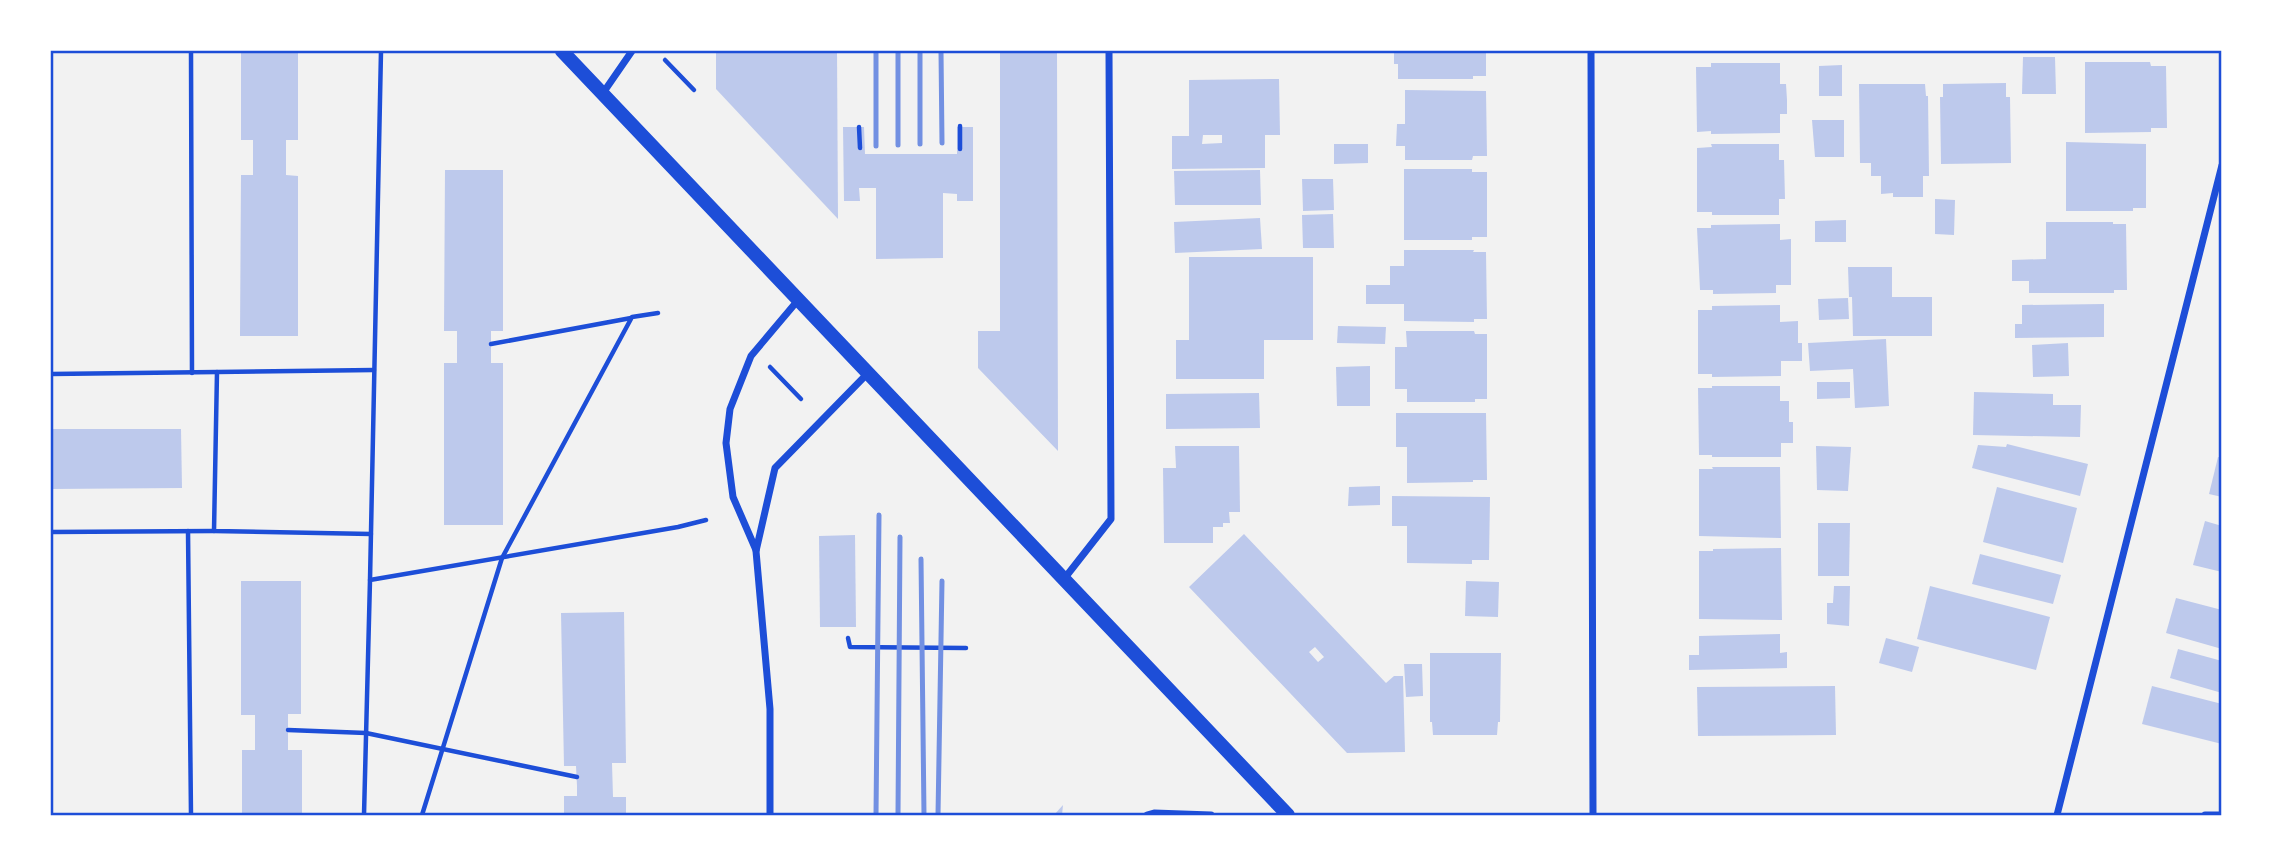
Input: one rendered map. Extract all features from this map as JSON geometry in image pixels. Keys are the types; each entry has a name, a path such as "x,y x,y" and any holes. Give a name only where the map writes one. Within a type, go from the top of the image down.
{"main road":[{"path":"562,51 1288,815"}],"street":[{"path":"603,94 632,51"},
{"path":"1064,579 1111,519 1109,51"},
{"path":"1591,51 1593,815"},
{"path":"2057,815 2222,165"},
{"path":"756,551 733,497 726,443 730,409 751,356 799,299"},
{"path":"770,815 770,709 756,551 775,468 868,373"},
{"path":"1147,815 1211,815"},
{"path":"2205,815 2222,815"}],"path":[{"path":"191,51 192,373"},
{"path":"364,815 381,51"},
{"path":"665,60 694,90"},
{"path":"960,126 960,149"},
{"path":"859,127 860,148"},
{"path":"491,344 658,313"},
{"path":"422,815 502,558 632,317"},
{"path":"769,366 801,399"},
{"path":"51,374 374,370"},
{"path":"214,531 217,372"},
{"path":"370,580 706,520"},
{"path":"188,531 191,815"},
{"path":"51,533 214,531 371,534"},
{"path":"849,638 850,647 966,648"},
{"path":"288,730 366,733 576,777"}],"building":[{"path":"241,51 298,51 298,140 286,140 286,175 298,176 298,336 240,336 241,175 253,175 253,140 241,140"},
{"path":"716,51 837,51 838,219 716,89"},
{"path":"1000,51 1057,51 1058,451 978,368 978,331 1000,331"},
{"path":"1394,51 1486,51 1486,76 1473,76 1473,79 1398,79 1398,64 1394,64"},
{"path":"2023,57 2055,57 2056,94 2022,94"},
{"path":"2085,62 2150,62 2151,66 2166,66 2167,128 2151,128 2151,132 2085,133"},
{"path":"1711,63 1780,63 1780,84 1786,84 1787,114 1780,114 1780,133 1697,132 1696,67 1711,67"},
{"path":"1842,65 1842,96 1819,96 1819,66"},
{"path":"1279,79 1280,135 1265,135 1265,168 1172,169 1172,136 1189,136 1189,80","holes":["1203,135 1222,135 1222,143 1202,144"]},
{"path":"2006,83 2006,97 2010,97 2011,163 1941,164 1940,97 1943,97 1943,84"},
{"path":"1859,84 1925,84 1928,96 1929,176 1923,176 1923,197 1893,197 1893,193 1881,194 1881,176 1871,176 1871,163 1860,163"},
{"path":"1405,90 1486,91 1487,156 1473,156 1472,160 1405,160 1405,146 1396,146 1397,124 1405,124"},
{"path":"1812,120 1844,120 1844,157 1815,157"},
{"path":"843,127 864,127 865,154 957,154 957,127 973,127 973,201 957,201 957,194 943,193 943,258 876,259 876,188 859,188 860,201 844,201"},
{"path":"2066,142 2146,144 2146,208 2133,208 2133,211 2066,211"},
{"path":"1334,144 1368,144 1368,163 1334,164"},
{"path":"1711,144 1779,144 1779,160 1784,160 1785,199 1779,199 1779,215 1712,215 1712,212 1697,212 1697,148 1712,147"},
{"path":"1404,169 1472,169 1472,172 1487,172 1487,237 1472,237 1472,240 1404,240"},
{"path":"445,170 503,170 503,331 491,331 491,363 503,363 503,525 444,525 444,363 457,363 457,331 444,331"},
{"path":"1260,170 1261,205 1175,205 1174,171"},
{"path":"1302,179 1333,179 1334,210 1303,211"},
{"path":"1935,199 1955,200 1954,235 1935,234"},
{"path":"1333,214 1334,248 1303,248 1302,215"},
{"path":"1260,218 1262,249 1175,253 1174,222"},
{"path":"1846,220 1846,242 1815,242 1815,221"},
{"path":"2046,222 2126,224 2127,290 2114,290 2114,293 2029,293 2029,281 2012,281 2012,260 2046,259"},
{"path":"1780,224 1780,240 1791,239 1791,285 1776,285 1776,293 1713,294 1713,290 1700,290 1697,228 1711,228 1711,225"},
{"path":"1404,250 1486,252 1487,319 1474,319 1474,322 1404,321 1404,304 1366,304 1366,285 1390,285 1390,266 1404,266"},
{"path":"1189,257 1313,257 1313,340 1264,340 1264,379 1176,379 1176,340 1189,340"},
{"path":"1848,267 1892,267 1892,297 1932,297 1932,336 1853,336"},
{"path":"1848,298 1849,319 1819,320 1818,299"},
{"path":"2104,304 2104,337 2015,338 2015,324 2022,324 2022,305"},
{"path":"1780,305 1780,322 1798,321 1798,343 1802,343 1802,361 1781,361 1781,376 1712,377 1712,374 1698,374 1698,310 1712,310 1712,306"},
{"path":"1338,326 1386,327 1385,344 1337,343"},
{"path":"1406,331 1474,331 1475,334 1487,334 1487,399 1475,399 1475,402 1407,402 1407,389 1395,389 1395,347 1407,347"},
{"path":"1886,339 1889,406 1855,408 1853,369 1810,371 1808,343"},
{"path":"2068,343 2069,376 2033,377 2032,345"},
{"path":"1370,366 1370,406 1337,406 1336,367"},
{"path":"1817,382 1850,382 1850,398 1817,399"},
{"path":"1780,386 1780,401 1789,401 1793,443 1781,443 1781,457 1699,455 1698,388"},
{"path":"1974,392 2053,394 2053,405 2081,405 2080,437 1973,435"},
{"path":"1259,393 1260,428 1166,429 1166,394"},
{"path":"1396,413 1486,413 1487,480 1407,483 1407,447 1396,447"},
{"path":"51,429 181,429 182,488 51,489"},
{"path":"2007,444 2088,464 2080,496 1972,468 1978,445 2006,447"},
{"path":"1175,446 1239,446 1240,512 1229,512 1230,523 1223,523 1223,527 1213,527 1213,543 1164,543 1163,468 1176,468"},
{"path":"1816,446 1851,447 1848,491 1817,490"},
{"path":"2218,457 2222,458 2222,497 2209,494"},
{"path":"1712,467 1780,467 1781,538 1699,536 1699,469 1713,469"},
{"path":"1380,486 1380,505 1348,506 1349,487"},
{"path":"1997,487 2077,508 2063,563 1983,542"},
{"path":"1392,496 1490,497 1489,560 1472,560 1472,564 1407,563 1407,526 1392,526"},
{"path":"2205,521 2222,526 2222,572 2193,565"},
{"path":"1818,523 1850,523 1849,576 1818,576"},
{"path":"1244,534 1386,683 1394,676 1403,676 1405,752 1347,753 1189,587","holes":["1315,647 1324,657 1318,662 1309,652"]},
{"path":"855,535 856,627 820,627 819,536"},
{"path":"1781,548 1782,620 1699,619 1699,551"},
{"path":"1980,554 2061,575 2053,604 1972,584"},
{"path":"241,581 301,581 301,714 288,714 288,750 302,750 302,815 242,815 242,750 255,750 255,715 241,715"},
{"path":"1466,581 1499,582 1498,617 1465,616"},
{"path":"1834,586 1850,586 1849,626 1827,624 1827,603 1833,603"},
{"path":"1930,586 2050,617 2036,670 1917,639"},
{"path":"2176,598 2222,610 2222,649 2166,633"},
{"path":"624,612 626,763 612,763 613,797 626,797 626,815 564,815 564,796 577,796 577,786 576,766 564,766 561,613"},
{"path":"1780,634 1780,653 1787,652 1787,668 1689,670 1689,655 1699,655 1699,636"},
{"path":"1886,638 1919,647 1912,672 1879,663"},
{"path":"2178,649 2222,661 2222,693 2170,678"},
{"path":"1430,653 1501,653 1500,722 1497,735 1433,735 1430,722"},
{"path":"1404,664 1422,664 1423,696 1406,697"},
{"path":"1835,686 1836,735 1698,736 1697,687"},
{"path":"2152,686 2222,704 2222,744 2142,724"},
{"path":"1063,805 1062,815 1054,815"}],"railway":[{"path":"876,51 876,146"},
{"path":"898,51 898,145"},
{"path":"920,51 920,144"},
{"path":"941,51 942,143"},
{"path":"876,815 879,515"},
{"path":"898,815 900,537"},
{"path":"921,559 924,815"},
{"path":"938,815 942,581"}]}
